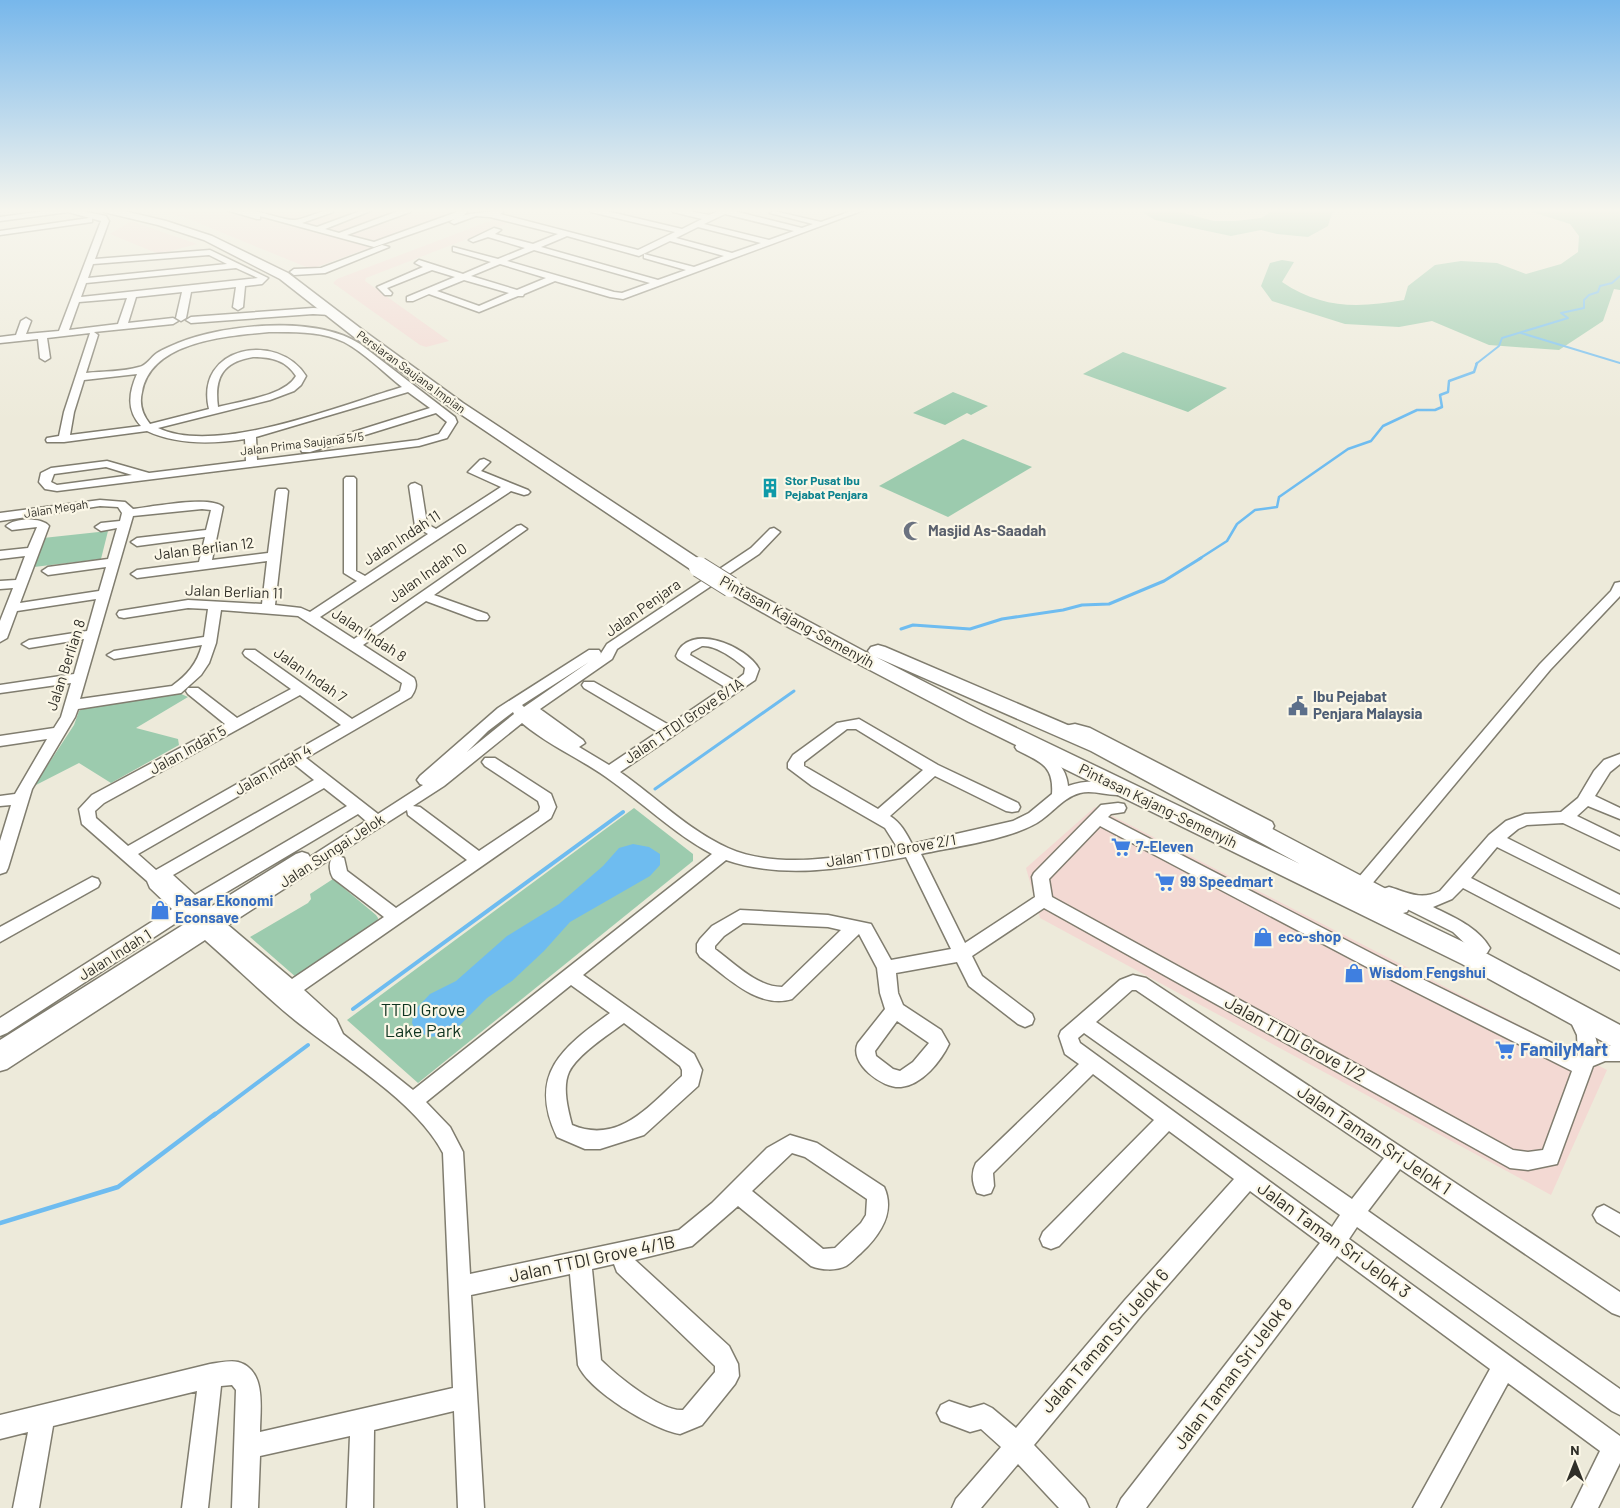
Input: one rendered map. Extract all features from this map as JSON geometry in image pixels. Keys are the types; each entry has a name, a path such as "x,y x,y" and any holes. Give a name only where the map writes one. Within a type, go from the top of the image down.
{"highway":[{"name":"Persiaran Saujana Impian","path":"290,280 458,406 704,564"},
{"name":"Persiaran Saujana Impian","path":"306,280 402,351 704,564"},
{"name":"Pintasan Kajang-Semenyih","path":"704,564 797,624 976,717 1098,777 1122,799 1471,956 1620,1038"},
{"name":"Pintasan Kajang-Semenyih","path":"735,584 888,656 1098,746 1374,893 1482,948 1620,1026"},
{"path":"926,691 961,704 1038,740 1048,738 1054,726"},
{"path":"1098,746 1074,746 1070,752 1078,764 1098,777"}],"street":[{"path":"64,332 83,281 89,280"},
{"path":"76,300 261,280"},
{"path":"388,293 381,287 397,280"},
{"path":"410,299 456,280"},
{"path":"475,280 520,294"},
{"path":"429,291 479,309 520,294 549,280"},
{"path":"561,280 612,295 622,296 665,280"},
{"path":"572,284 580,280"},
{"path":"649,280 658,283"},
{"path":"238,307 241,284"},
{"path":"187,289 183,323 194,342"},
{"path":"122,327 132,295"},
{"path":"294,313 316,301"},
{"path":"0,340 42,337 64,332 319,310 331,312"},
{"path":"20,339 26,321"},
{"path":"80,377 143,370 166,352 194,342 264,328 294,329 343,338 438,409"},
{"path":"64,439 69,412 93,335"},
{"path":"42,337 45,358"},
{"path":"51,440 116,434 266,398 290,389 297,383 300,376 299,370 288,359 275,355 253,355 228,361 221,366 216,376 213,395 214,410"},
{"path":"143,370 136,395 136,413 146,427 173,437 192,440 250,435 409,388"},
{"path":"289,459 299,452 438,409"},
{"name":"Jalan Prima Saujana 5/5","path":"150,476 114,465 99,464 52,471 47,473 45,482 49,487 57,488 430,441 442,436 451,425 452,418 438,409"},
{"path":"250,435 252,464"},
{"path":"484,462 474,472 524,492"},
{"path":"350,479 350,573 366,581"},
{"path":"415,486 421,526 437,534"},
{"name":"Jalan Indah 11","path":"311,617 510,486"},
{"path":"268,608 282,491"},
{"name":"Jalan Megah","path":"0,518 112,502 121,504 127,509 126,519"},
{"path":"101,527 126,519 202,504 212,505 216,507 205,565"},
{"name":"Jalan Berlian 8","path":"0,868 3,849 24,789 68,717 126,519"},
{"path":"0,527 38,523 43,526 0,638"},
{"name":"Jalan Indah 10","path":"354,645 521,529"},
{"name":"Jalan Penjara","path":"524,706 550,694 607,656 612,648 755,552 774,532"},
{"path":"137,542 211,533"},
{"path":"0,555 34,551"},
{"name":"Jalan Berlian 12","path":"138,574 275,556"},
{"path":"48,571 112,562"},
{"path":"0,585 22,583"},
{"path":"1365,881 1545,667 1616,593 1620,586"},
{"path":"12,608 104,594"},
{"path":"424,596 482,617"},
{"name":"Jalan Berlian 11","path":"124,614 188,604 268,608 301,612 311,617"},
{"path":"72,705 176,690 191,680 206,660 215,605"},
{"name":"Jalan Indah 8","path":"311,617 409,681"},
{"path":"29,644 93,634"},
{"path":"114,655 209,640"},
{"name":"Jalan TTDI Grove 6/1A","path":"609,772 668,730 735,687 750,677 753,671 752,667 714,643 696,644 685,650 684,656 690,662 735,687"},
{"path":"524,706 595,652 612,648"},
{"name":"Jalan Indah 7","path":"250,652 351,725"},
{"path":"0,689 80,677"},
{"name":"Jalan Indah 4","path":"128,853 406,694 409,688 409,681"},
{"path":"589,684 668,730"},
{"name":"Jalan Indah 5","path":"128,853 88,820 86,809 98,799 302,689"},
{"path":"193,691 235,724"},
{"path":"496,726 541,723 544,705 550,694"},
{"name":"Jalan TTDI Grove 2/1","path":"524,706 575,752 609,772 678,824 724,853 742,860 774,864 834,864 996,832 1027,822 1060,794 1090,786 1122,799"},
{"name":"Jalan Sungai Jelok","path":"0,1063 183,941 204,916 433,775 524,706"},
{"path":"976,717 996,732 1053,765 1061,776 1060,794"},
{"path":"1012,807 933,769 859,724 842,726 798,759 796,763 796,768 890,824 899,834 909,850 975,981 1024,1019"},
{"path":"1054,726 1085,732 1112,745 1191,785 1365,881 1459,927"},
{"path":"0,741 59,732"},
{"path":"296,758 369,814"},
{"path":"1565,817 1586,798 1609,763 1615,759 1620,759"},
{"path":"286,993 545,814 548,807 545,798 490,762"},
{"path":"878,818 933,769"},
{"path":"156,878 325,780"},
{"path":"0,801 21,798"},
{"path":"1586,798 1620,814"},
{"path":"886,968 961,954 1044,900 1040,877 1107,809 1122,799"},
{"path":"414,811 479,860"},
{"name":"Jalan Indah 1","path":"0,1028 204,916 369,814"},
{"path":"1404,900 1431,902 1441,899 1455,886 1495,838 1512,825 1525,820 1565,817 1620,844"},
{"path":"1099,819 1394,973 1585,1064"},
{"path":"1495,838 1620,902"},
{"path":"128,853 156,878 156,884 204,916 229,928 228,943"},
{"path":"413,1100 724,853"},
{"path":"338,862 339,874 396,917"},
{"path":"0,935 92,883"},
{"path":"1455,886 1449,907 1452,917 1459,927 1482,948"},
{"path":"1455,886 1620,962"},
{"name":"Jalan TTDI Grove 1/2","path":"1044,900 1510,1159 1528,1161 1550,1158 1585,1064"},
{"path":"204,916 186,924 183,941 228,943"},
{"path":"204,916 228,943 286,993 321,1030 336,1039 413,1100 443,1133 453,1152 471,1508"},
{"path":"856,926 786,994 770,994 755,987 706,952 706,944 718,931 740,916 828,921 856,926 864,929 886,968 889,993 895,1010 934,1035 940,1044 912,1074 905,1078 895,1079 867,1060 866,1049 895,1010"},
{"name":"Jalan Sungai Jelok","path":"0,1050 183,941"},
{"path":"570,975 624,1013 687,1060 692,1070 691,1080 638,1129 600,1140 585,1140 564,1131 560,1120 557,1081 561,1069 584,1046 624,1013"},
{"name":"Jalan Taman Sri Jelok 1","path":"1126,984 1140,983 1620,1306"},
{"name":"Jalan Taman Sri Jelok 3","path":"1126,984 1068,1036 1072,1048 1617,1449"},
{"path":"1575,1012 1585,1028 1589,1042 1585,1064"},
{"name":"Jalan Taman Sri Jelok 3","path":"1082,1022 1354,1212 1620,1403"},
{"path":"1585,1064 1604,1053 1620,1052"},
{"path":"984,1186 983,1170 1093,1062"},
{"path":"1051,1239 1169,1118"},
{"name":"Jalan TTDI Grove 4/1B","path":"461,1287 684,1239 705,1224 779,1149 790,1144 810,1149 877,1194 879,1207 876,1222 840,1258 819,1259 737,1192"},
{"name":"Jalan Taman Sri Jelok 8","path":"1130,1508 1335,1241 1354,1212 1397,1156"},
{"name":"Jalan Taman Sri Jelok 6","path":"965,1508 1140,1299 1249,1177"},
{"path":"580,1261 590,1365 599,1374 664,1420 680,1424 689,1420 727,1376 726,1364 721,1354 625,1265 621,1253"},
{"path":"1426,1508 1505,1366"},
{"path":"0,1427 210,1376 236,1373 248,1386 245,1508"},
{"path":"195,1508 210,1376"},
{"path":"248,1447 464,1397"},
{"path":"949,1413 970,1420 984,1416 1017,1445 1076,1508"},
{"path":"26,1508 42,1417"},
{"path":"360,1508 362,1421"},
{"path":"1585,1508 1617,1449"}],"shaded area":[{"path":"336,280 365,280 449,341 426,347 420,345 333,283"},
{"path":"1095,807 1607,1070 1551,1195 1040,918 1026,868"}],"green space":[{"path":"1263,280 1283,280 1282,282 1297,291 1311,297 1326,302 1356,305 1404,300 1408,286 1415,280 1620,280 1620,290 1614,289 1603,321 1559,350 1489,345 1432,321 1399,327 1345,324 1272,301 1261,286"},
{"path":"1123,352 1227,388 1188,412 1083,374"},
{"path":"953,392 988,406 971,415 967,413 945,425 913,413"},
{"path":"963,439 1032,467 948,517 879,486"},
{"path":"108,531 101,559 34,567 43,538"},
{"path":"179,693 188,697 136,728 178,739 179,745 111,783 79,763 34,786 74,725 79,711 88,706"},
{"name":"TTDI Grove Lake Park","path":"634,808 693,854 693,861 418,1083 347,1020"},
{"path":"333,879 376,915 378,918 377,925 297,978 250,937 308,903 311,899 310,894"}],"water":[{"path":"633,844 649,847 660,854 660,865 650,876 570,922 544,951 512,981 487,998 459,1026 445,1035 430,1037 416,1031 412,1023 414,1011 430,994 456,981 507,936 559,904 603,866 619,848"}],"waterway":[{"path":"1477,363 1499,346 1502,338 1568,318 1561,313 1584,308 1584,300 1589,295 1598,292 1600,286 1615,280"},
{"path":"1521,333 1620,363"},
{"path":"1199,559 1227,541 1237,524 1255,510 1277,507 1279,497 1348,449 1371,441 1383,426 1417,410 1435,410 1442,407 1440,395 1448,392 1449,381 1474,372 1477,363"},
{"path":"901,629 913,625 970,629 1002,619 1063,610 1082,605 1109,604 1164,581 1201,558"},
{"path":"655,789 794,691"},
{"path":"353,1009 623,812"},
{"path":"213,1116 308,1045"},
{"path":"0,1223 118,1187 215,1114"}],"place":[{"name":"Stor Pusat Ibu Pejabat Penjara","path":"770,488"},
{"name":"Masjid As-Saadah","path":"913,531"},
{"name":"Ibu Pejabat Penjara Malaysia","path":"1298,706"},
{"name":"7-Eleven","path":"1121,847"},
{"name":"99 Speedmart","path":"1165,882"},
{"name":"Pasar Ekonomi Econsave","path":"160,910"},
{"name":"eco-shop","path":"1263,937"},
{"name":"Wisdom Fengshui","path":"1354,973"},
{"name":"FamilyMart","path":"1505,1050"}]}
